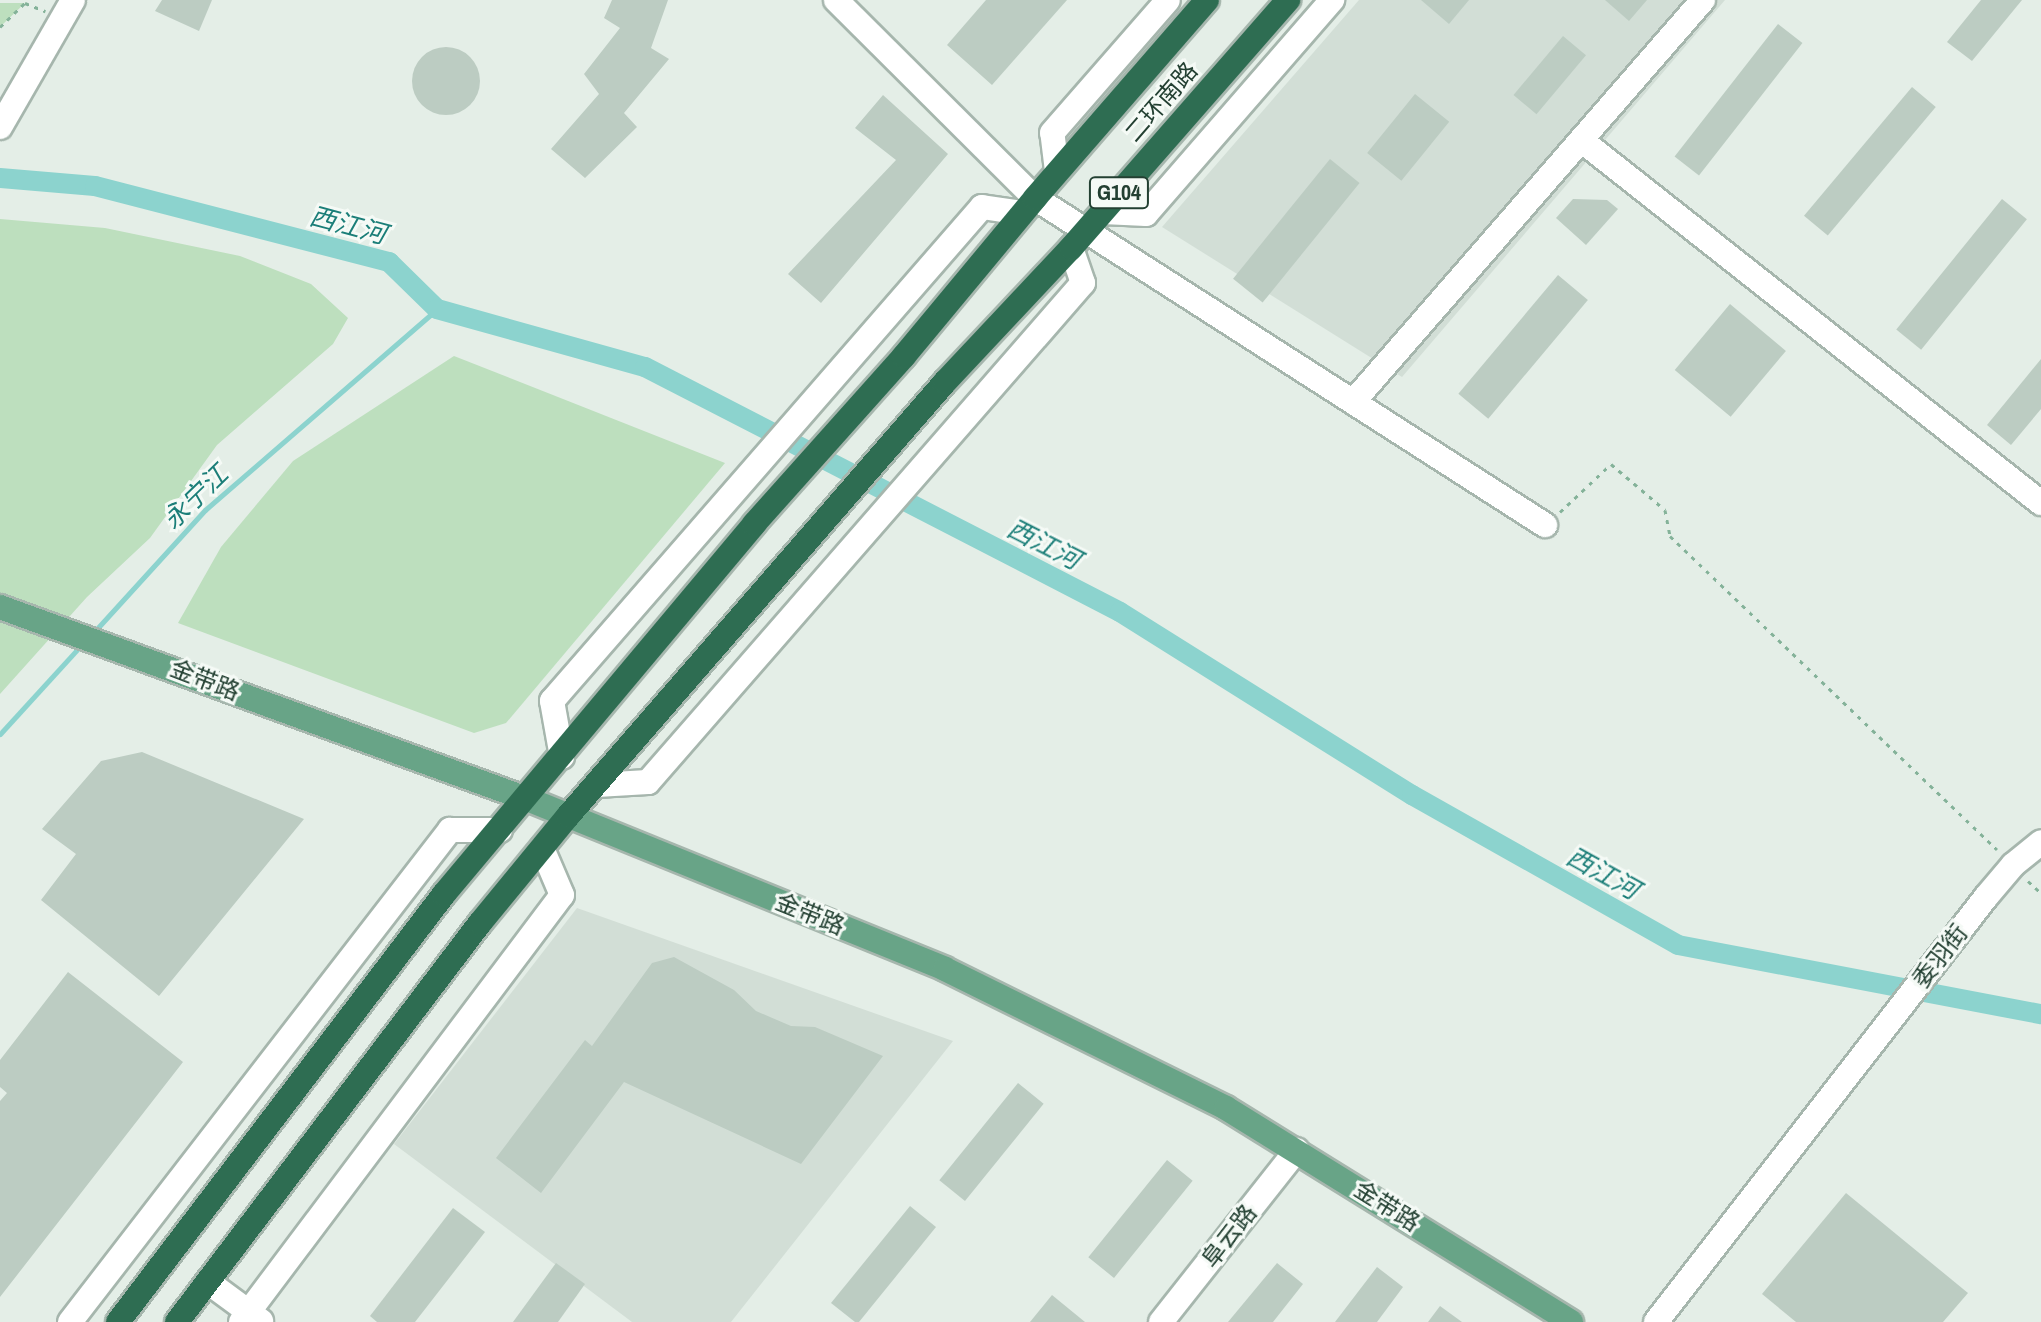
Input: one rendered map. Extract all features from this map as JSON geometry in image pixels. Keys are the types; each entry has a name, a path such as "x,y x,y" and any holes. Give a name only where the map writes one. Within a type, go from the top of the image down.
{"highway":[{"name":"二环南路","path":"118,1322 444,894 527,799 754,524 904,356 1028,205 1207,0"},
{"name":"二环南路","path":"177,1322 471,934 568,816 945,382 1103,212 1288,0"}],"main road":[{"name":"金带路","path":"0,607 131,652 527,799 945,969 1226,1108 1571,1322"}],"street":[{"path":"836,0 1028,205 1078,239 1353,402 1545,525"},
{"path":"1057,171 1052,133 1168,0"},
{"path":"1103,212 1146,214 1332,0"},
{"path":"1353,402 1703,0"},
{"path":"4,121 68,9"},
{"path":"1581,140 2041,503"},
{"path":"562,757 552,701 982,207 1028,205"},
{"path":"597,785 648,782 1083,283 1078,239"},
{"path":"70,1322 450,830 500,830"},
{"name":"委羽街","path":"1656,1322 1986,897 2013,865 2041,842"},
{"path":"208,1282 251,1319 562,895 542,848"},
{"name":"阜云路","path":"1161,1322 1297,1150"}],"path":[{"path":"0,27 25,3 68,9"},
{"path":"1545,525 1611,464 1665,510 1670,536 2041,893"}],"shaded area":[{"path":"1359,0 1725,0 1402,377 1162,227"},
{"path":"577,908 953,1041 731,1322 632,1322 394,1144"}],"green space":[{"path":"0,3 25,3 0,27"},
{"path":"0,219 105,228 240,256 311,284 348,318 333,344 217,445 150,538 87,597 0,694"},
{"path":"454,356 725,463 506,723 474,733 178,623 221,547 293,461"}],"building":[{"path":"162,0 212,0 199,31 155,11"},
{"path":"612,0 668,0 651,48 669,59 624,113 637,127 585,178 551,149 599,94 584,74 620,28 604,18"},
{"path":"986,0 1067,0 992,85 947,45"},
{"path":"1421,0 1469,0 1449,24"},
{"path":"1605,0 1647,0 1629,21"},
{"path":"1981,0 2022,0 1972,61 1947,42"},
{"path":"1778,24 1802,43 1699,175 1675,156"},
{"path":"1563,36 1586,55 1536,114 1514,95"},
{"path":"446,47 470,57 480,81 470,105 446,115 422,105 412,81 422,57"},
{"path":"1912,87 1936,107 1828,236 1804,216"},
{"path":"1415,94 1449,122 1401,181 1367,153"},
{"path":"883,95 948,154 821,303 788,274 896,160 855,128"},
{"path":"1330,159 1360,183 1263,303 1233,279"},
{"path":"1573,199 1607,200 1618,209 1586,245 1556,218"},
{"path":"2002,199 2027,219 1921,350 1896,330"},
{"path":"1558,275 1588,300 1488,419 1458,394"},
{"path":"1730,304 1786,351 1731,417 1675,370"},
{"path":"2041,359 2041,409 2011,445 1987,425"},
{"path":"142,752 304,819 159,996 41,900 76,854 42,829 101,761"},
{"path":"674,957 734,990 756,1011 791,1026 815,1027 883,1056 801,1164 624,1082 541,1193 496,1158 585,1040 592,1046 652,963"},
{"path":"68,972 183,1062 0,1297 0,1101 7,1093 0,1087 0,1060"},
{"path":"1018,1083 1044,1104 965,1201 939,1180"},
{"path":"1167,1160 1193,1181 1114,1278 1088,1257"},
{"path":"1846,1193 1968,1293 1943,1322 1796,1322 1762,1294"},
{"path":"910,1206 936,1227 859,1322 855,1322 831,1303"},
{"path":"453,1208 485,1232 415,1322 377,1322 370,1316"},
{"path":"556,1263 585,1284 558,1322 513,1322"},
{"path":"1277,1263 1303,1284 1273,1322 1228,1322"},
{"path":"1377,1267 1403,1287 1377,1322 1335,1322"},
{"path":"1052,1295 1085,1322 1030,1322"},
{"path":"1440,1306 1462,1322 1428,1322"}],"waterway":[{"name":"西江河","path":"0,178 95,186 389,262 437,309 645,367 1120,612 1412,795 1678,945 2041,1014"},
{"name":"永宁江","path":"93,633 205,510 437,309"},
{"name":"永宁江","path":"0,734 83,643"}]}
